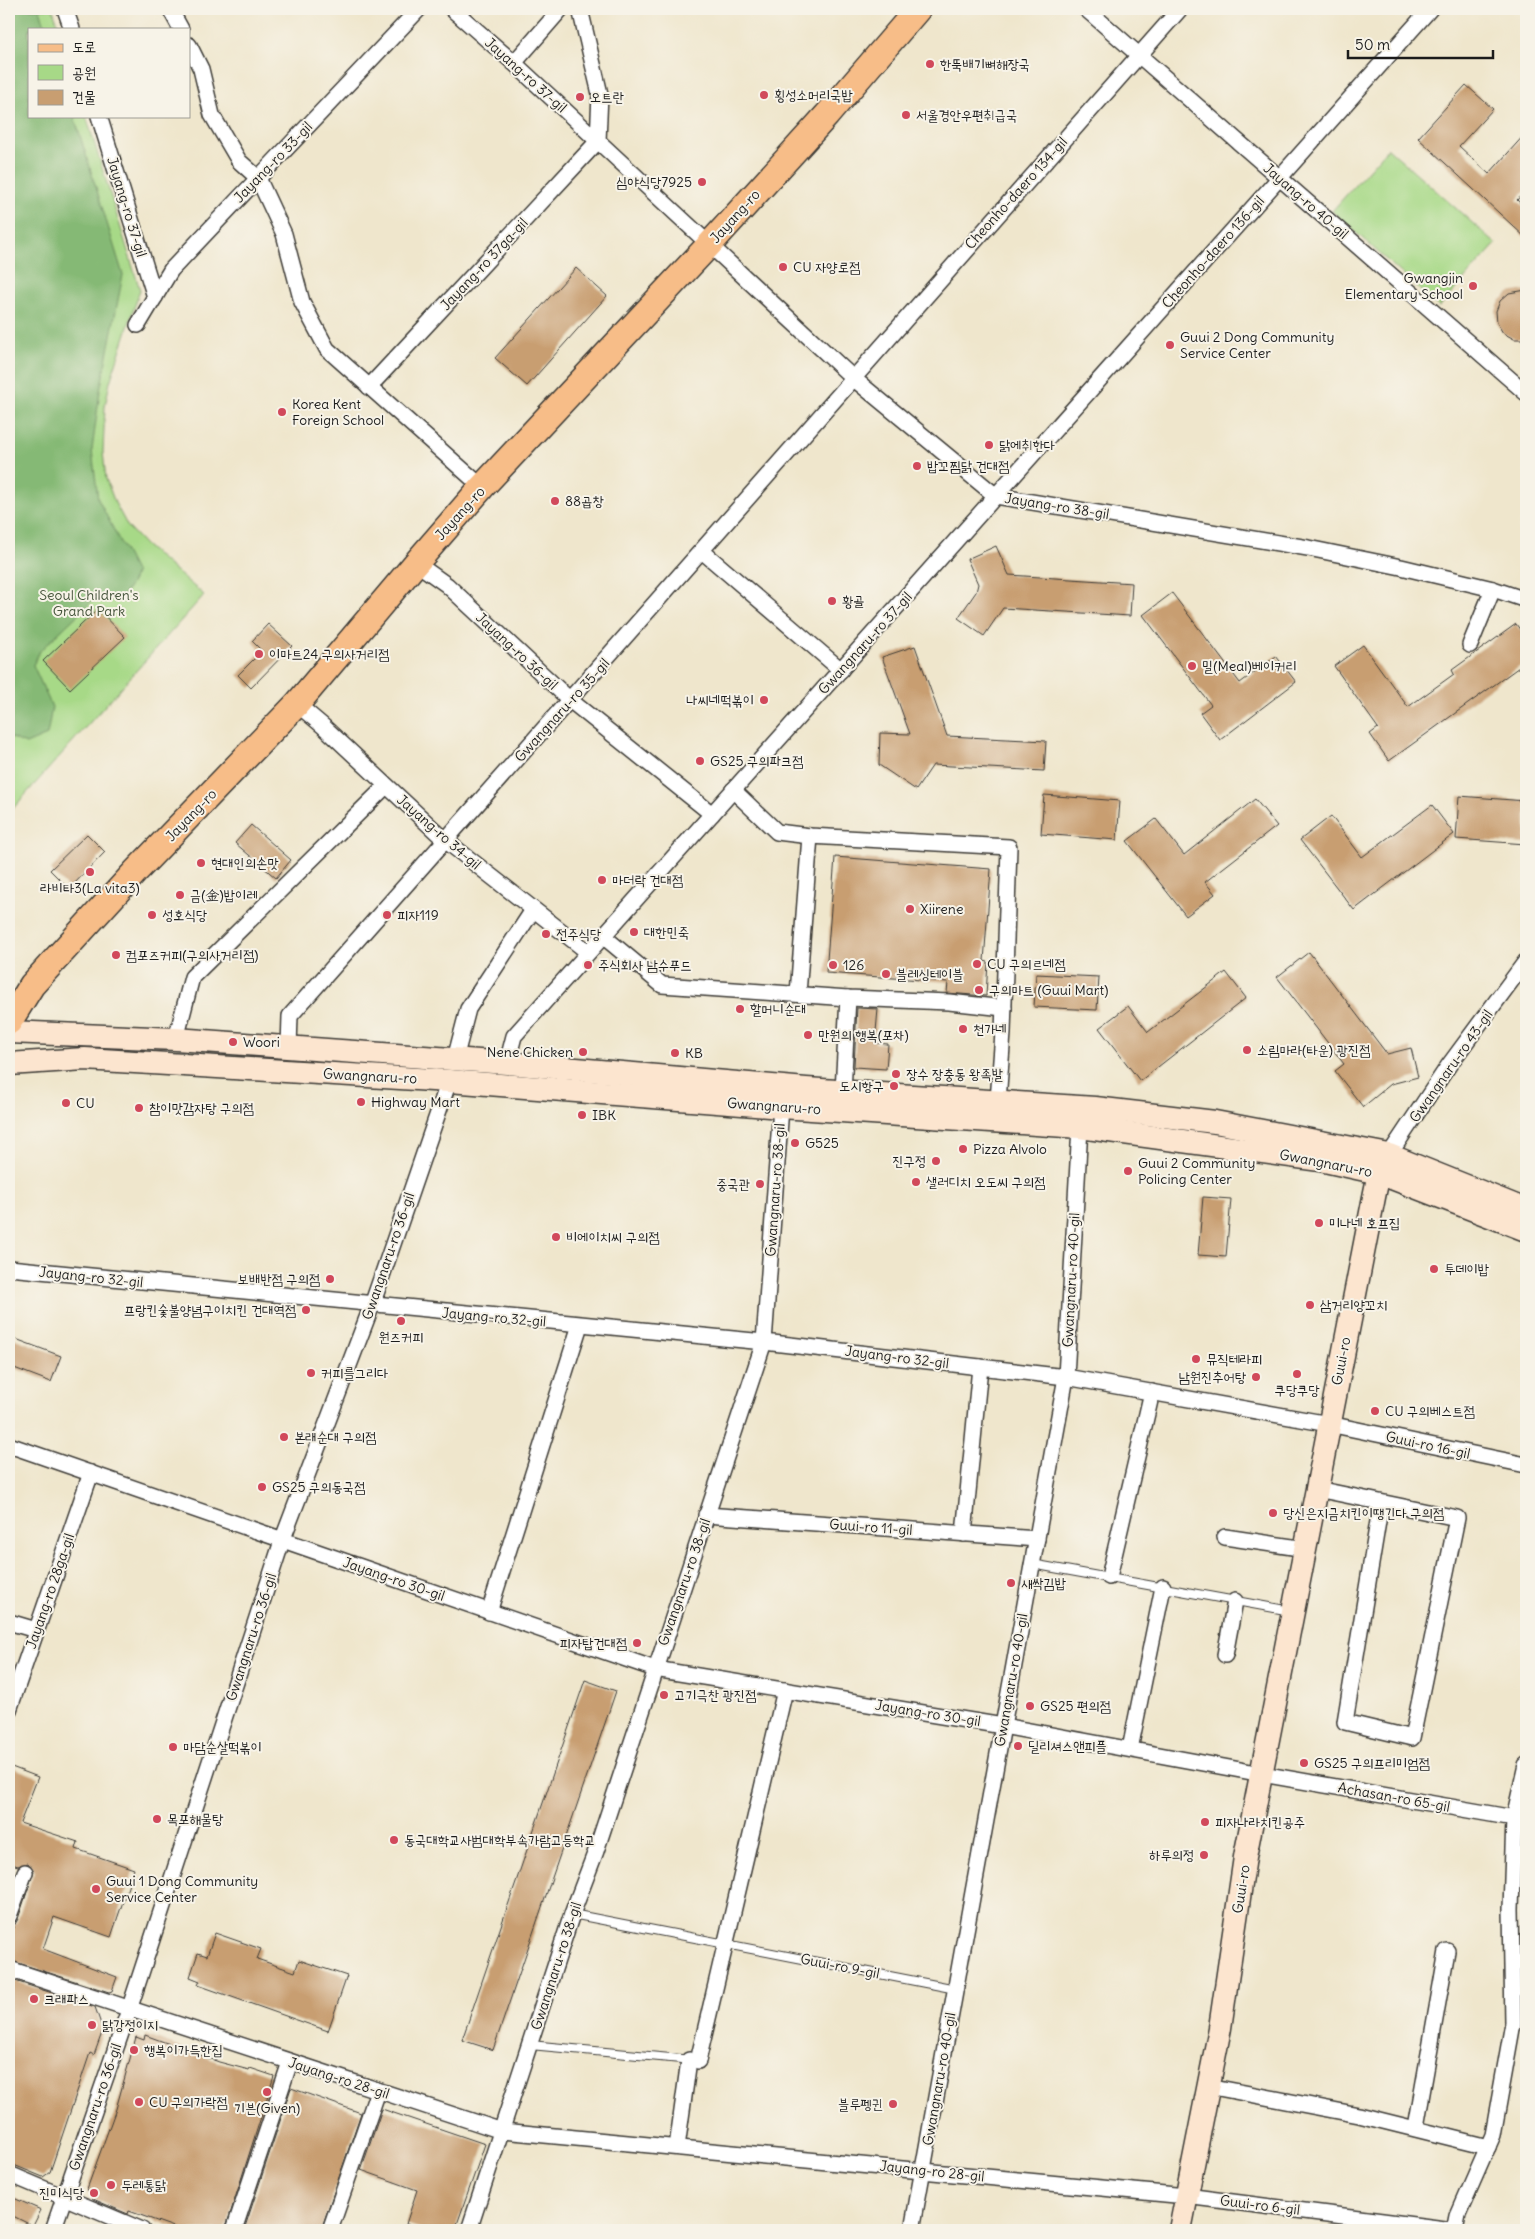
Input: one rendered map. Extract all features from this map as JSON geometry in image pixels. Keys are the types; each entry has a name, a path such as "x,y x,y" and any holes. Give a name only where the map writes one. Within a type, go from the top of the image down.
{"main road":[{"name":"Jayang-ro","path":"9,1022 32,985 136,871 297,704 416,562 482,487 827,115 918,9"},
{"name":"Gwangnaru-ro","path":"9,1032 176,1039 455,1059 844,1091 1095,1108 1215,1122 1384,1164 1526,1210"},
{"name":"Gwangnaru-ro","path":"9,1064 85,1059 449,1081 781,1107 1080,1127 1320,1160 1384,1164 1526,1230"},
{"name":"Guui-ro","path":"1180,2230 1220,2028 1246,1857 1329,1424 1384,1164"}],"street":[{"path":"65,9 72,28"},
{"path":"170,9 180,28"},
{"name":"Jayang-ro 33-gil","path":"138,325 171,270 419,9"},
{"name":"Jayang-ro 37-gil","path":"452,9 514,63 708,245"},
{"path":"514,63 561,9"},
{"path":"580,9 600,94 598,141"},
{"name":"Jayang-ro 40-gil","path":"1086,9 1526,393"},
{"name":"Cheonho-daero 134-gil","path":"853,378 1180,9"},
{"name":"Cheonho-daero 136-gil","path":"996,496 1430,9"},
{"path":"190,47 201,69 212,115 239,161 258,178 284,234 302,302 327,349 482,487"},
{"name":"Jayang-ro 37-gil","path":"100,118 155,297"},
{"name":"Jayang-ro 37ga-gil","path":"369,387 598,141"},
{"name":"Jayang-ro 38-gil","path":"708,245 853,378 996,496 1308,548 1401,567 1493,589 1526,600"},
{"name":"Gwangnaru-ro 35-gil","path":"289,1047 290,1016 571,701 853,378"},
{"name":"Gwangnaru-ro 37-gil","path":"507,1063 514,1036 996,496"},
{"path":"702,551 841,670"},
{"name":"Jayang-ro 36-gil","path":"416,562 447,586 571,701 712,814"},
{"path":"1470,644 1493,589"},
{"name":"Jayang-ro 34-gil","path":"297,704 324,726 445,840 588,952"},
{"path":"176,1039 192,977 386,786"},
{"path":"733,790 777,832 810,836 1009,847 1004,1008 998,1101"},
{"path":"798,994 810,836"},
{"path":"455,1059 468,1009 533,910"},
{"path":"603,936 662,985 848,998 949,1002 1004,1008"},
{"name":"Gwangnaru-ro 43-gil","path":"1384,1164 1449,1066 1526,961"},
{"path":"844,1091 848,998"},
{"name":"Gwangnaru-ro 36-gil","path":"53,2230 129,2010 282,1541 372,1305 449,1081"},
{"name":"Gwangnaru-ro 38-gil","path":"469,2230 572,1914 596,1851 654,1669 764,1342 781,1107"},
{"name":"Gwangnaru-ro 40-gil","path":"912,2230 1066,1377 1080,1127"},
{"name":"Jayang-ro 32-gil","path":"9,1268 764,1342 1066,1377 1329,1424"},
{"path":"489,1612 580,1325"},
{"path":"964,1534 980,1367"},
{"path":"1109,1577 1152,1392"},
{"name":"Guui-ro 16-gil","path":"1329,1424 1526,1465"},
{"name":"Jayang-ro 30-gil","path":"9,1445 654,1669 1003,1726 1262,1774"},
{"name":"Jayang-ro 28ga-gil","path":"9,1710 91,1473"},
{"path":"1317,1489 1381,1502 1457,1518 1412,1738 1345,1722 1381,1502"},
{"name":"Guui-ro 11-gil","path":"706,1515 1037,1539"},
{"path":"1225,1537 1306,1549"},
{"path":"1130,1750 1164,1587"},
{"path":"1225,1655 1235,1601"},
{"path":"9,1622 36,1630"},
{"path":"677,2147 694,2060 725,1944 785,1690"},
{"path":"1454,2230 1458,2215 1493,2135 1513,2023 1512,1909 1526,1765"},
{"name":"Achasan-ro 65-gil","path":"1262,1774 1520,1820"},
{"path":"9,1916 25,1872"},
{"path":"1416,2127 1448,1951"},
{"name":"Jayang-ro 28-gil","path":"9,1969 502,2131 1186,2196"},
{"path":"234,2230 290,2062"},
{"path":"1208,2086 1291,2100 1416,2127 1488,2146"},
{"path":"330,2230 378,2091"},
{"path":"9,2174 142,2230"},
{"name":"Guui-ro 6-gil","path":"1186,2196 1454,2230"}],"lane":[{"path":"1032,1564 1294,1611"},
{"name":"Guui-ro 9-gil","path":"572,1914 956,1989"},
{"name":"Gwangnaru-ro 38-gil","path":"530,2045 694,2060"}],"green space":[{"name":"Seoul Children's Grand Park","path":"9,9 53,9 59,28 28,28 28,118 87,118 140,290 110,382 105,406 103,452 106,479 115,503 128,527 146,546 204,595 9,813"},
{"name":"Seoul Children's Grand Park","path":"9,9 40,9 46,28 28,28 28,118 75,118 123,275 100,391 92,450 98,499 136,573 124,593 109,600 92,601 40,651 33,665 52,707 47,735 26,744 9,737"},
{"path":"1388,148 1496,244 1439,307 1332,211"}],"building":[{"path":"1466,85 1493,109 1459,146 1489,174 1526,133 1526,190 1517,200 1526,208 1526,238 1418,138"},
{"path":"576,268 607,296 527,386 495,358"},
{"path":"1526,290 1526,339 1514,339 1503,333 1497,323 1496,311 1500,301 1509,293"},
{"path":"996,546 1009,575 1132,583 1130,616 1003,608 984,636 958,618 976,592 978,584 967,559"},
{"path":"1172,593 1240,683 1276,656 1296,682 1220,740 1200,713 1211,705 1143,615"},
{"path":"98,609 125,637 70,689 43,661"},
{"path":"268,624 292,646 251,688 238,675 262,651 252,641"},
{"path":"1516,624 1526,638 1526,662 1389,761 1370,734 1378,728 1334,666 1363,645 1408,707 1454,674 1452,670"},
{"path":"915,646 947,736 1046,741 1044,771 933,765 916,790 879,765 880,733 910,734 882,657"},
{"path":"1044,795 1120,801 1117,840 1041,834"},
{"path":"1459,796 1526,801 1526,844 1456,839"},
{"path":"1255,799 1277,826 1205,882 1215,894 1186,916 1127,841 1156,819 1184,855"},
{"path":"1432,805 1454,834 1354,910 1300,840 1331,816 1362,857"},
{"path":"251,825 291,860 276,878 235,843"},
{"path":"87,834 105,852 69,889 50,870"},
{"name":"Xiirene","path":"835,857 991,869 984,961 988,962 986,996 947,993 948,982 826,973"},
{"path":"1309,952 1387,1054 1411,1048 1418,1077 1391,1084 1363,1107 1335,1071 1344,1064 1277,977"},
{"path":"1226,972 1246,998 1140,1081 1099,1028 1128,1006 1148,1032"},
{"path":"1036,974 1099,977 1097,1010 1034,1007"},
{"path":"857,1008 878,1009 875,1043 888,1044 886,1069 854,1067"},
{"path":"1203,1197 1231,1199 1226,1257 1198,1255"},
{"path":"13,1338 61,1356 51,1382 9,1366 9,1350"},
{"path":"585,1680 616,1691 493,2050 462,2040"},
{"path":"9,1766 38,1777 20,1823 78,1842 76,1849 134,1869 111,1937 54,1917 43,1949 117,1977 112,1991 109,1992 9,1960 9,1935 18,1919 34,1871 28,1863 18,1866 9,1863"},
{"path":"215,1933 261,1949 257,1959 295,1972 299,1960 347,1976 328,2031 198,1985 200,1981 190,1977 198,1953 207,1956"},
{"path":"9,1979 95,2007 103,2030 94,2055 90,2053 50,2172 43,2177 9,2163"},
{"path":"145,2035 219,2062 249,2070 250,2068 274,2076 225,2230 182,2230 129,2211 128,2214 93,2199 87,2189 116,2109 136,2037 144,2040"},
{"path":"291,2088 361,2113 321,2230 244,2230"},
{"path":"382,2109 485,2144 455,2230 424,2230 406,2224 417,2190 361,2170"},
{"path":"9,2196 41,2210 33,2226 9,2214"}],"place":[{"name":"한뚝배기뼈해장국","path":"930,64"},
{"name":"횡성소머리국밥","path":"764,95"},
{"name":"오트란","path":"580,97"},
{"name":"서울경안우편취급국","path":"906,115"},
{"name":"심야식당7925","path":"702,182"},
{"name":"CU 자양로점","path":"783,267"},
{"name":"Gwangjin Elementary School","path":"1473,286"},
{"name":"Guui 2 Dong Community Service Center","path":"1170,345"},
{"name":"Korea Kent Foreign School","path":"282,412"},
{"name":"닭에취한다","path":"989,445"},
{"name":"밥꼬찜닭 건대점","path":"917,466"},
{"name":"88곱창","path":"555,501"},
{"name":"황골","path":"832,601"},
{"name":"이마트24 구의사거리점","path":"259,654"},
{"name":"밀(Meal)베이커리","path":"1192,666"},
{"name":"나씨네떡볶이","path":"764,700"},
{"name":"GS25 구의파크점","path":"700,761"},
{"name":"현대인의손맛","path":"201,863"},
{"name":"라비타3(La vita3)","path":"90,872"},
{"name":"마더락 건대점","path":"602,880"},
{"name":"금(金)밥이레","path":"180,895"},
{"name":"Xiirene","path":"910,909"},
{"name":"성호식당","path":"152,915"},
{"name":"피자119","path":"387,915"},
{"name":"대한민죽","path":"634,932"},
{"name":"전주식당","path":"546,934"},
{"name":"컴포즈커피(구의사거리점)","path":"116,955"},
{"name":"CU 구의르네점","path":"977,964"},
{"name":"주식회사 남수푸드","path":"588,965"},
{"name":"126","path":"833,965"},
{"name":"블레싱테이블","path":"886,974"},
{"name":"구의마트 (Guui Mart)","path":"979,990"},
{"name":"할머니순대","path":"740,1009"},
{"name":"천가네","path":"963,1029"},
{"name":"만원의 행복(포차)","path":"808,1035"},
{"name":"Woori","path":"233,1042"},
{"name":"소림마라(타운) 광진점","path":"1247,1050"},
{"name":"Nene Chicken","path":"583,1052"},
{"name":"KB","path":"675,1053"},
{"name":"장수 장충동 왕족발","path":"896,1074"},
{"name":"도시항구","path":"894,1086"},
{"name":"Highway Mart","path":"361,1102"},
{"name":"CU","path":"66,1103"},
{"name":"참이맛감자탕 구의점","path":"139,1108"},
{"name":"IBK","path":"582,1115"},
{"name":"G525","path":"795,1143"},
{"name":"Pizza Alvolo","path":"963,1149"},
{"name":"진구정","path":"936,1161"},
{"name":"Guui 2 Community Policing Center","path":"1128,1171"},
{"name":"샐러디치 오도씨 구의점","path":"916,1182"},
{"name":"중국관","path":"760,1184"},
{"name":"미나네 호프집","path":"1319,1223"},
{"name":"비에이치씨 구의점","path":"556,1237"},
{"name":"투데이밥","path":"1434,1269"},
{"name":"보배반점 구의점","path":"330,1279"},
{"name":"삼거리양꼬치","path":"1310,1305"},
{"name":"프랑킨숯불양념구이치킨 건대역점","path":"306,1310"},
{"name":"원즈커피","path":"401,1321"},
{"name":"뮤직테라피","path":"1196,1359"},
{"name":"커피를그리다","path":"311,1373"},
{"name":"쿠당쿠당","path":"1297,1374"},
{"name":"남원진추어탕","path":"1256,1377"},
{"name":"CU 구의베스트점","path":"1375,1411"},
{"name":"본래순대 구의점","path":"284,1437"},
{"name":"GS25 구의동국점","path":"262,1487"},
{"name":"당신은지금치킨이땡긴다 구의점","path":"1273,1513"},
{"name":"새싹김밥","path":"1011,1583"},
{"name":"피자탑건대점","path":"637,1643"},
{"name":"고기극찬 광진점","path":"664,1695"},
{"name":"GS25 편의점","path":"1030,1706"},
{"name":"딜리셔스앤피플","path":"1018,1746"},
{"name":"마담순살떡볶이","path":"173,1747"},
{"name":"GS25 구의프리미엄점","path":"1304,1763"},
{"name":"목포해물탕","path":"157,1819"},
{"name":"피자나라치킨공주","path":"1205,1822"},
{"name":"동국대학교사범대학부속가람고등학교","path":"394,1840"},
{"name":"하루의정","path":"1204,1855"},
{"name":"Guui 1 Dong Community Service Center","path":"96,1889"},
{"name":"크래파스","path":"34,1999"},
{"name":"닭강정이지","path":"92,2025"},
{"name":"행복이가득한집","path":"134,2050"},
{"name":"기븐(Given)","path":"267,2092"},
{"name":"CU 구의가락점","path":"139,2102"},
{"name":"블루펭귄","path":"893,2104"},
{"name":"두레통닭","path":"111,2185"},
{"name":"진미식당","path":"94,2193"}]}
